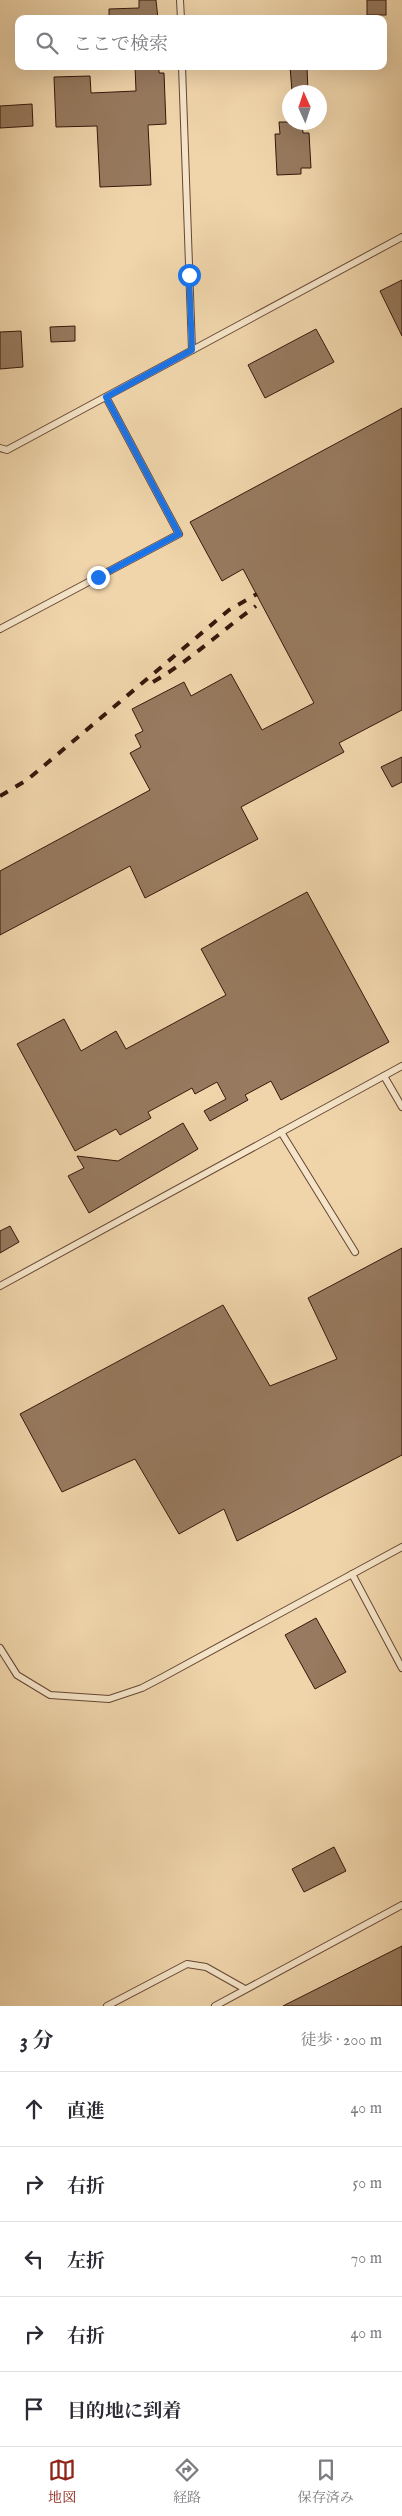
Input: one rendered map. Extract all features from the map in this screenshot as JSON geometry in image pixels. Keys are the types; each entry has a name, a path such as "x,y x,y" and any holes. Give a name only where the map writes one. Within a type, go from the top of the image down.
{"lane":[{"path":"180,0 181,15"},
{"path":"182,70 192,350"},
{"path":"0,448 7,450 402,237"},
{"path":"0,629 179,534 106,397"},
{"path":"0,1286 402,1066"},
{"path":"384,1076 402,1106"},
{"path":"281,1132 355,1252"},
{"path":"0,1648 17,1675 50,1695 109,1699 142,1688 402,1547"},
{"path":"352,1574 402,1668"},
{"path":"215,2006 402,1905"},
{"path":"107,2006 187,1964 206,1967 245,1989"}],"building":[{"path":"139,0 156,0 158,15 109,15 109,9 139,8"},
{"path":"367,0 386,0 386,15 367,15"},
{"path":"135,70 159,70 159,73 164,73 166,124 148,125 151,185 100,187 97,126 56,127 54,77 90,76 91,93 136,91"},
{"path":"290,70 307,70 308,85 291,85"},
{"path":"32,104 33,126 0,128 0,106"},
{"path":"279,122 282,122 282,130 303,130 303,133 309,133 311,168 301,168 301,174 277,175 275,134 280,134"},
{"path":"402,280 402,336 380,291"},
{"path":"75,326 75,341 51,342 50,327"},
{"path":"316,329 334,362 265,398 248,365"},
{"path":"21,331 23,367 0,369 0,332"},
{"path":"402,408 402,710 339,743 344,752 241,807 258,839 145,898 130,866 0,935 0,871 150,790 130,753 141,747 135,735 143,731 132,709 184,682 191,696 231,674 262,730 314,703 243,569 222,581 190,522"},
{"path":"402,757 402,782 392,787 381,767"},
{"path":"307,892 389,1042 281,1100 271,1081 245,1095 248,1100 210,1121 204,1111 226,1099 217,1082 195,1094 192,1088 148,1112 151,1118 120,1135 116,1129 75,1151 17,1044 64,1019 81,1051 116,1031 126,1049 226,995 201,949"},
{"path":"183,1123 198,1149 89,1213 68,1176 84,1168 77,1156 118,1161"},
{"path":"10,1226 19,1242 0,1253 0,1231"},
{"path":"402,1248 402,1455 237,1541 224,1509 179,1534 135,1459 62,1492 20,1414 223,1305 270,1386 337,1359 308,1298"},
{"path":"316,1618 346,1672 315,1689 285,1635"},
{"path":"334,1847 346,1871 304,1892 292,1869"},
{"path":"402,1946 402,2006 283,2006"}],"railway":[{"path":"0,796 27,780 229,610 257,594"},
{"path":"153,682 193,655 256,606"}],"route":[{"path":"98,577 179,534 106,397 192,350 189,275"}]}
